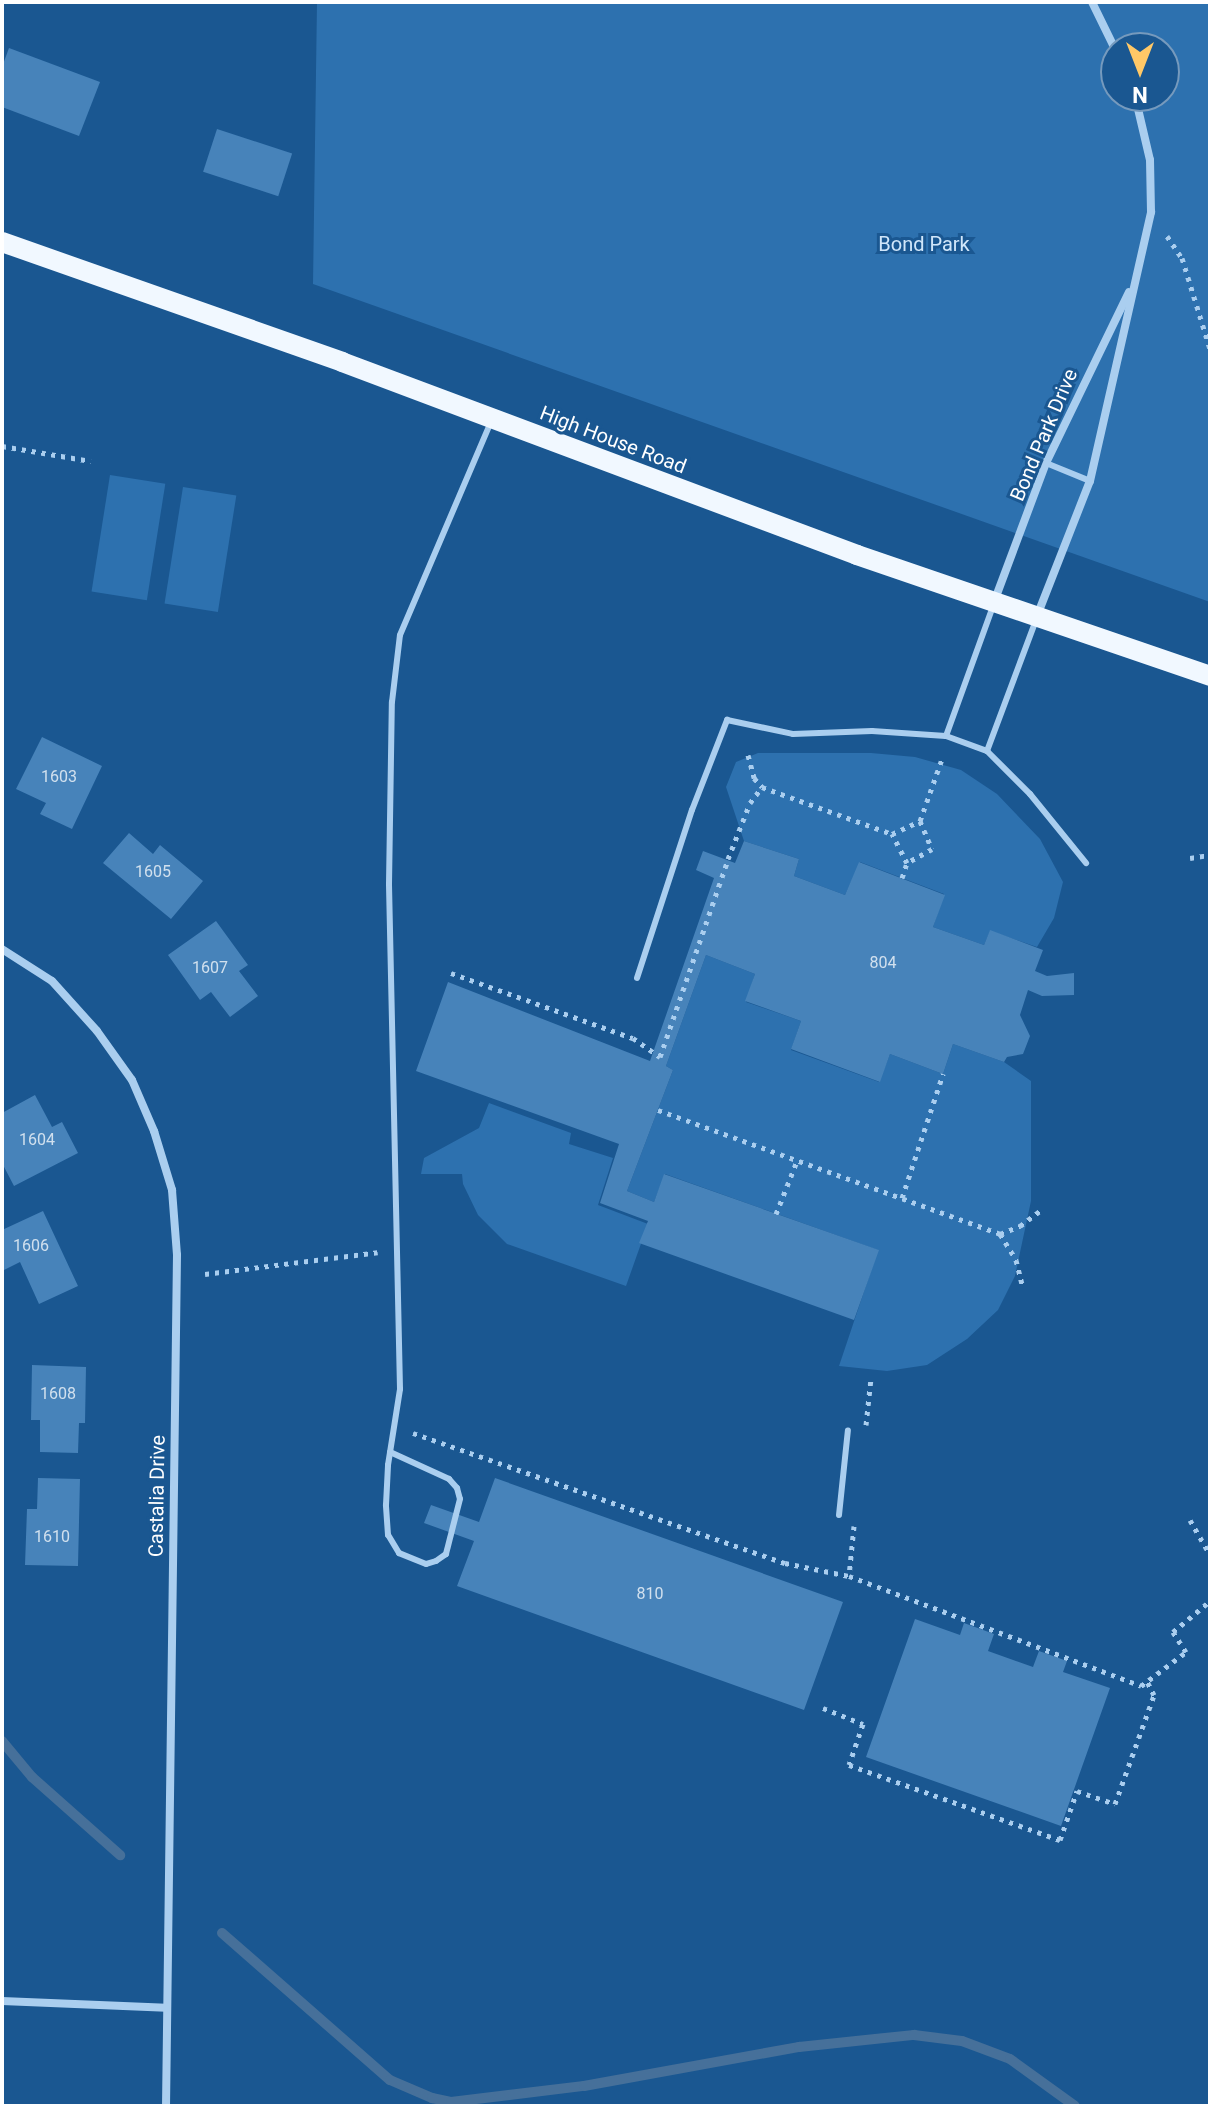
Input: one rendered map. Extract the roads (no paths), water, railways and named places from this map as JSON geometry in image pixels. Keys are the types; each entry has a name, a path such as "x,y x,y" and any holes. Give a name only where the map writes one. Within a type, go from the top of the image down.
{"main road":[{"name":"High House Road","path":"2,242 492,419 701,499 1210,676"}],"street":[{"path":"1092,2 1107,32"},
{"name":"Bond Park Drive","path":"1037,617 1090,481 1122,353 1151,212 1150,160 1139,112"},
{"name":"Bond Park Drive","path":"994,603 1046,463 1134,285"},
{"name":"Castalia Drive","path":"2,949 52,981 97,1031 132,1080 154,1131 172,1190 177,1255 166,2106"},
{"path":"2,2001 166,2008"}],"lane":[{"path":"390,1452 449,1479 457,1488 460,1499 446,1554 436,1561 426,1564 399,1553 388,1535 386,1505 390,1452 400,1389 389,884 392,702 400,635 492,419"},
{"path":"1046,463 1090,481"},
{"path":"946,736 994,603"},
{"path":"987,751 1037,617"},
{"path":"637,978 692,810 727,720 793,734 872,731 946,736 987,751 1030,794 1086,863"},
{"path":"839,1515 848,1430"}],"waterway":[{"path":"2,1741 32,1777 120,1855"},
{"path":"222,1933 390,2080 432,2098 451,2102 584,2086 799,2047 914,2035 962,2041 1010,2059 1075,2106"}],"park label":[{"name":"Bond Park","path":"924,244"}]}
